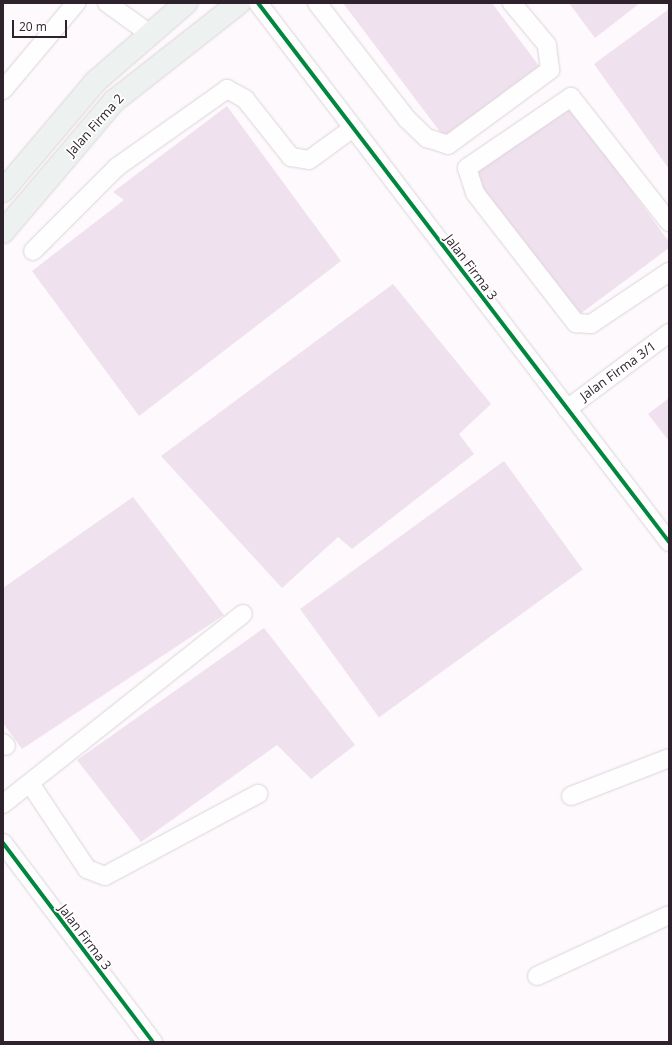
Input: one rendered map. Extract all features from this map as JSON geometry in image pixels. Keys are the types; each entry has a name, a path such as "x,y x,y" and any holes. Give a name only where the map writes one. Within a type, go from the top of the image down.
{"main road":[{"name":"Jalan Firma 2","path":"3,191 96,82 186,3"},
{"name":"Jalan Firma 2","path":"3,232 114,101 239,3"}],"street":[{"path":"3,90 76,3"},
{"path":"107,3 150,34"},
{"name":"Jalan Firma 3","path":"258,3 669,542"},
{"path":"317,3 406,120 427,138 448,146 550,70 547,45 512,3"},
{"path":"33,252 117,167 228,89 245,99 291,157 309,160 353,128"},
{"path":"669,222 571,97 467,168 475,193 576,323 591,324 669,272"},
{"name":"Jalan Firma 3/1","path":"567,409 669,334"},
{"path":"3,804 32,785 243,614"},
{"path":"571,796 669,758"},
{"path":"32,785 87,869 105,876 258,794"},
{"name":"Jalan Firma 3","path":"5,850 152,1042"},
{"path":"537,976 669,915"}],"building":[{"path":"343,3 492,3 539,66 444,137"},
{"path":"569,3 640,3 595,38"},
{"path":"669,9 669,169 594,64"},
{"path":"569,104 669,242 669,248 576,317 473,174"},
{"path":"227,106 341,261 139,416 32,271 124,200 113,192"},
{"path":"393,284 491,404 459,434 474,454 352,549 338,537 282,588 161,456"},
{"path":"669,398 669,441 648,414"},
{"path":"504,461 583,569 379,718 300,609"},
{"path":"133,497 224,615 22,749 3,723 3,588"},
{"path":"264,628 355,745 311,779 277,745 141,842 77,760"}],"cycle path":[{"path":"258,3 669,542"},
{"path":"3,843 153,1042"}]}
